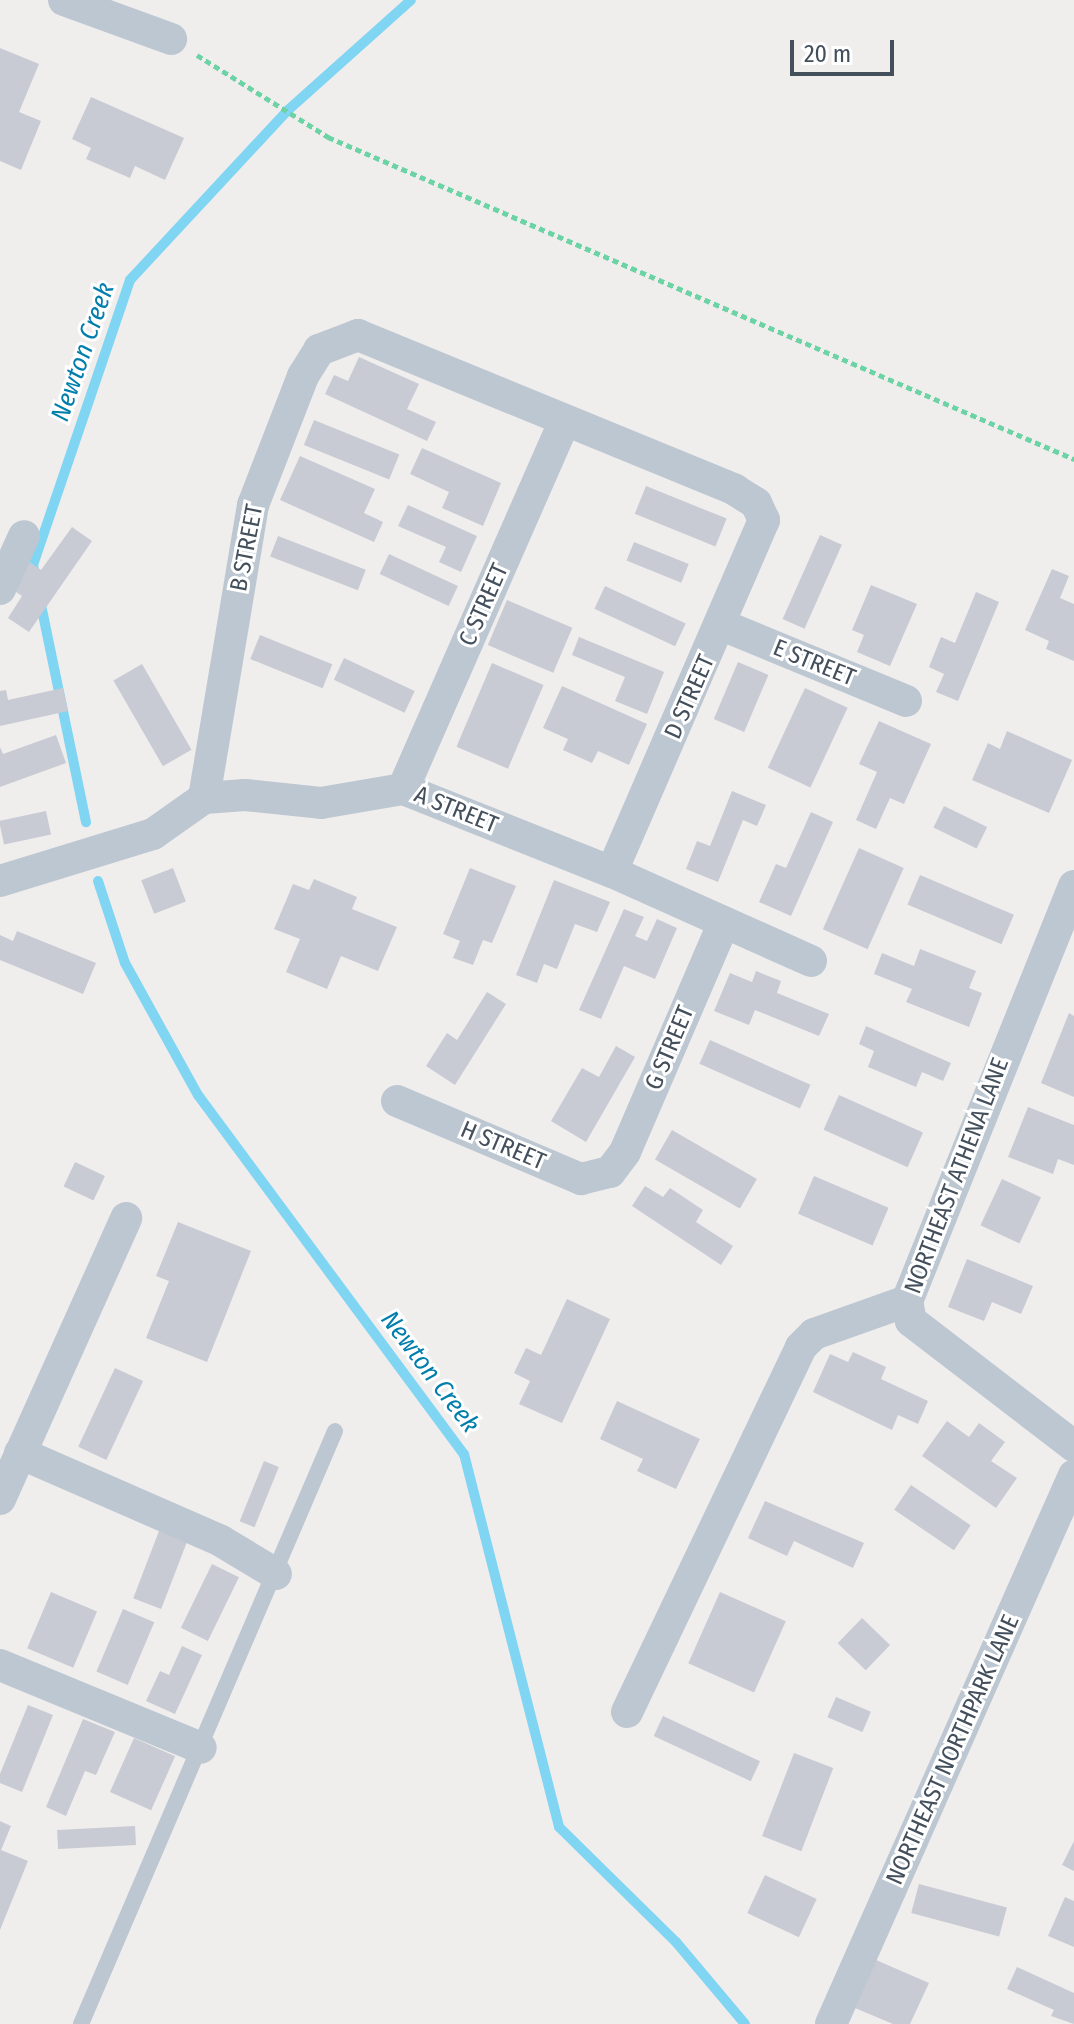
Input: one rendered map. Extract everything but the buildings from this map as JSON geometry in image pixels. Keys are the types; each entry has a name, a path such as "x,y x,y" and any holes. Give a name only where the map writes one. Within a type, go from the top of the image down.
{"street":[{"path":"64,0 171,39"},
{"name":"B STREET","path":"204,798 253,505 303,376 319,350 358,335 564,422"},
{"name":"D STREET","path":"564,422 735,490 756,503 764,520 722,625 612,872"},
{"name":"C STREET","path":"403,789 564,422"},
{"path":"0,589 24,536"},
{"name":"E STREET","path":"722,625 906,701"},
{"name":"A STREET","path":"204,798 321,803 403,789 612,872 811,961"},
{"path":"0,881 153,834 204,798"},
{"name":"NORTHEAST ATHENA LANE","path":"1074,886 907,1301 911,1321 1074,1446"},
{"name":"G STREET","path":"610,1172 625,1152 724,922"},
{"name":"H STREET","path":"397,1101 581,1179 610,1172"},
{"path":"0,1499 126,1218"},
{"path":"627,1712 801,1347 814,1334 907,1301"},
{"path":"20,1453 221,1541 276,1574"},
{"name":"NORTHEAST NORTHPARK LANE","path":"831,2024 1074,1475"},
{"path":"0,1665 201,1748"}],"lane":[{"path":"81,2024 335,1431"}],"path":[{"path":"171,39 328,137 1074,459"}],"waterway":[{"name":"Newton Creek","path":"35,576 33,565 130,280 287,111 411,0"},
{"name":"Newton Creek","path":"40,600 86,822"},
{"name":"Newton Creek","path":"98,881 125,963 198,1095 464,1454 559,1827 676,1942 745,2024"}]}
